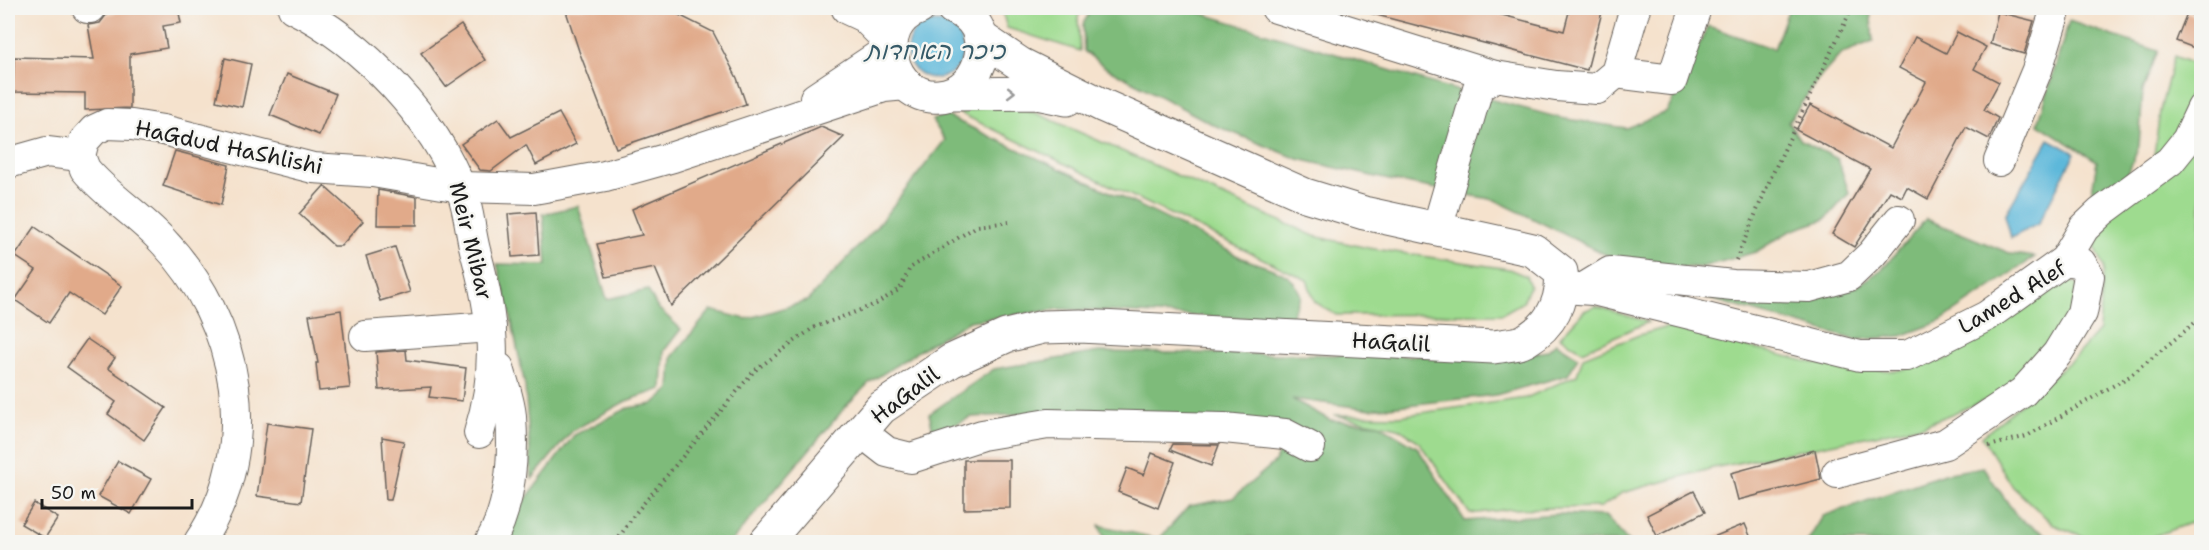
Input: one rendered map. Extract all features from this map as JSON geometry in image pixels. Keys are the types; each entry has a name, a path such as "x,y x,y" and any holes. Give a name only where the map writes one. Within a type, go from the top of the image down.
{"main road":[{"path":"848,8 865,16 891,45"},
{"path":"920,8 902,19 894,31 891,45 891,61 897,75 906,85 924,94 937,96 1037,93 1104,106"},
{"path":"953,94 966,86 976,74 982,60 971,18"},
{"path":"971,18 1020,64 1104,106 1305,195 1364,213 1533,250 1560,272 1572,289"},
{"name":"HaGalil","path":"766,543 881,408 951,361 1006,336 1043,327 1080,326 1493,348 1525,341 1556,312 1572,289"}],"street":[{"name":"Meir Mibar","path":"293,8 334,32 380,72 411,106 438,141 460,187 485,288 492,337 490,400 479,433"},
{"path":"1276,8 1495,76 1556,86 1597,89 1616,73 1635,8"},
{"path":"1616,73 1672,80 1696,8"},
{"path":"1999,161 2037,70 2056,8"},
{"name":"HaGdud HaShlishi","path":"764,129 856,73 891,45"},
{"path":"1437,229 1478,88 1495,76"},
{"name":"HaGdud HaShlishi","path":"80,156 84,141 94,130 107,124 132,125 164,130 313,168 374,172 460,187 534,189 605,176 764,129 884,87 906,85"},
{"path":"2065,260 2084,228 2101,212 2170,161 2187,140 2202,108"},
{"path":"8,163 47,152 80,156 85,169 93,179 162,239 184,265 204,297 221,337 237,400 237,432 233,466 224,498 199,543"},
{"path":"1572,289 1610,272 1726,284 1809,287 1849,276 1872,254 1899,220"},
{"name":"Lamed Alef","path":"1572,289 1860,356 1907,356 1988,316 2065,260 2081,263 2089,276 2082,313 2057,354 2023,392 1945,444 1837,473"},
{"path":"365,336 492,337 511,415 508,497 490,543"},
{"path":"860,430 887,452 911,458 982,435 1048,424 1224,428 1285,434 1310,447"}],"path":[{"path":"1726,284 1772,175 1852,8"},
{"path":"616,543 634,516 754,371 813,328 876,304 900,289 910,268 977,226 1009,222"},
{"path":"1984,447 2027,436 2120,382 2202,317"}],"green space":[{"path":"1001,8 1083,8 1078,17 1080,51 1007,28"},
{"path":"1092,8 1184,8 1445,87 1560,118 1626,128 1667,112 1708,26 1774,49 1789,8 1870,8 1873,41 1841,54 1817,81 1788,122 1800,140 1838,159 1849,193 1826,219 1790,231 1756,252 1702,267 1653,268 1604,254 1495,200 1389,180 1298,159 1214,125 1105,67 1084,51 1083,24"},
{"path":"2069,21 2158,51 2143,90 2139,146 2124,183 2091,198 2097,161 2038,124"},
{"path":"2174,56 2201,67 2201,519 2149,538 2098,542 2054,525 2013,487 1982,437 2075,357 2099,330 2104,267 2095,246 2108,215 2152,170 2160,111"},
{"path":"990,104 1036,113 1314,236 1368,248 1509,269 1526,276 1530,286 1523,302 1502,314 1336,315 1315,302 1307,280 951,109"},
{"path":"945,115 1129,201 1238,256 1286,276 1295,283 1301,296 1291,316 1236,318 1060,309 970,321 870,382 848,404 731,542 501,542 519,508 574,435 628,408 653,404 670,389 672,357 711,310 746,319 807,301 873,231 945,140 932,120"},
{"path":"578,206 607,299 648,290 657,307 681,329 664,351 662,389 626,401 572,431 532,479 525,386 497,264 547,265 543,214"},
{"path":"1926,219 2012,254 2035,257 1939,322 1901,336 1856,340 1678,290 1758,303 1856,287 1882,269"},
{"path":"2063,276 2078,285 2072,312 2034,365 1996,396 1924,425 1713,468 1622,493 1601,507 1511,509 1470,514 1418,441 1398,428 1334,415 1399,416 1526,398 1577,375 1583,357 1639,335 1668,327 1814,363 1895,371 1947,359"},
{"path":"1596,306 1648,322 1582,351 1560,337 1584,311"},
{"path":"1556,343 1578,357 1568,375 1496,395 1371,409 1292,399 1330,420 1378,424 1417,447 1465,521 1558,514 1605,516 1629,542 1267,542 1250,537 1238,542 1106,542 1099,525 1159,539 1189,506 1233,498 1275,462 1283,441 1094,410 972,417 934,434 929,414 994,369 1099,352 1514,357 1547,351"},
{"path":"1983,467 2019,519 2059,542 1807,542 1823,516 1944,474"}],"water":[{"name":"כיכר האחדות","path":"935,22 946,24 955,30 961,39 963,50 961,61 955,70 946,76 935,78 924,76 915,70 909,61 907,50 909,39 915,30 924,24"},
{"path":"2049,139 2075,153 2038,224 2011,238 2005,215"}],"building":[{"path":"145,8 178,8 181,23 163,26 167,48 130,54 130,108 85,110 85,93 13,92 14,57 94,59 88,25 100,23 107,14"},
{"path":"565,8 665,8 713,32 737,78 746,104 616,148"},
{"path":"1370,8 1475,8 1564,31 1570,8 1603,8 1587,70 1369,13"},
{"path":"1998,12 2034,21 2024,54 1990,44"},
{"path":"2187,13 2202,19 2202,51 2176,41"},
{"path":"461,25 485,60 446,87 421,53"},
{"path":"1957,32 1986,47 1974,69 1999,82 1984,110 1998,118 1989,139 1966,127 1928,199 1907,187 1902,197 1890,191 1854,247 1832,234 1870,169 1796,130 1810,105 1891,148 1926,82 1899,68 1915,37 1946,53"},
{"path":"225,58 251,64 242,107 216,101"},
{"path":"287,74 336,94 319,135 270,115"},
{"path":"559,113 576,144 536,165 526,145 491,171 480,170 461,144 498,119 511,137"},
{"path":"821,127 844,137 671,306 655,268 606,277 597,244 642,235 632,209"},
{"path":"175,151 229,165 221,205 163,186"},
{"path":"324,186 363,221 341,246 334,246 299,214"},
{"path":"378,190 417,197 417,225 377,225"},
{"path":"536,212 539,255 512,257 508,214"},
{"path":"35,227 122,286 102,315 69,293 49,323 15,300 36,270 15,256"},
{"path":"395,247 410,292 380,301 366,256"},
{"path":"341,310 350,388 319,391 316,363 318,363 309,315"},
{"path":"87,339 115,358 108,368 166,408 144,440 108,414 116,402 67,367"},
{"path":"406,350 407,360 466,368 462,401 429,397 431,387 379,390 376,352"},
{"path":"267,423 311,429 301,502 257,496"},
{"path":"382,437 404,441 391,500 386,500"},
{"path":"1173,444 1219,445 1211,466 1170,450"},
{"path":"1815,450 1821,479 1738,500 1731,473"},
{"path":"1152,453 1175,462 1158,508 1118,492 1127,468 1144,475"},
{"path":"964,460 1010,460 1010,508 964,509"},
{"path":"118,461 151,479 131,514 98,496"},
{"path":"1694,491 1705,512 1657,536 1647,515"},
{"path":"34,503 58,518 45,538 21,524"},
{"path":"1745,524 1753,543 1701,543 1701,542"}]}
